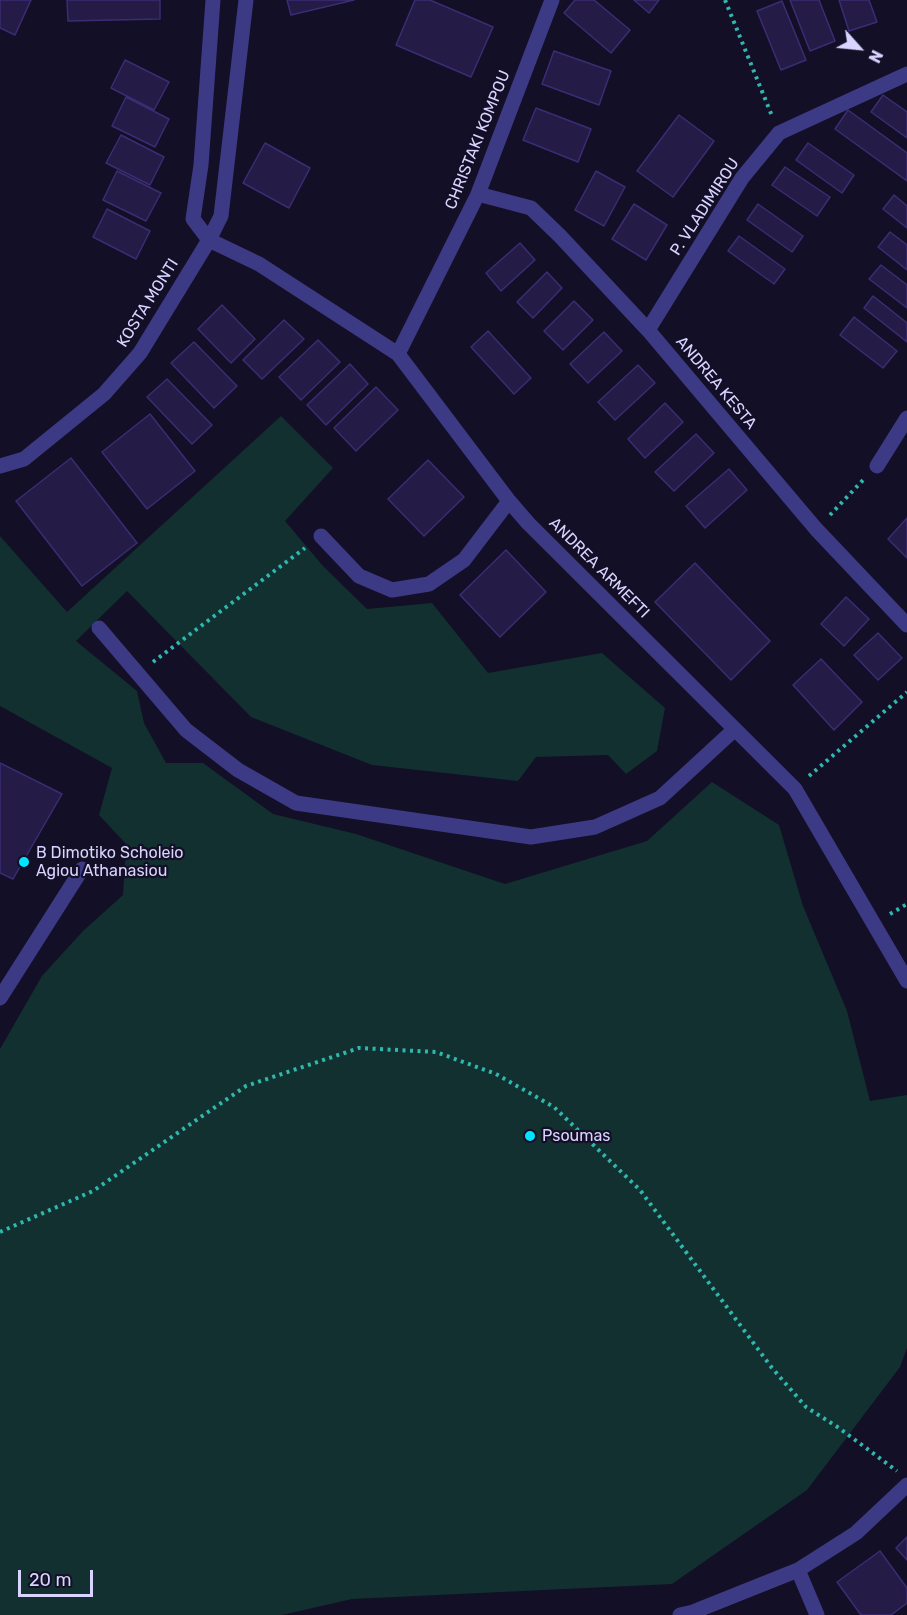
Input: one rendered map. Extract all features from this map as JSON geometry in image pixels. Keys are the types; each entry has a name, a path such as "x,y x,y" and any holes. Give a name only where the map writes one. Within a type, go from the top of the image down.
{"street":[{"path":"208,240 193,219 201,165 213,0"},
{"name":"KOSTA MONTI","path":"0,466 24,459 104,394 140,353 221,216 246,0"},
{"name":"CHRISTAKI KOMPOU","path":"398,354 478,194 552,0"},
{"name":"P. VLADIMIROU","path":"648,330 742,178 780,134 907,74"},
{"name":"ANDREA KESTA","path":"478,194 531,208 560,236 648,330 816,529 907,625"},
{"name":"ANDREA ARMEFTI","path":"208,240 259,264 398,354 528,523 795,789 907,981"},
{"path":"878,466 907,418"},
{"path":"321,536 359,576 392,590 429,585 464,560 509,501"},
{"path":"99,628 186,730 238,770 297,803 531,837 595,826 660,798 735,729"},
{"path":"0,998 82,868"},
{"path":"680,1615 693,1612 798,1570 856,1533 903,1479"},
{"path":"798,1570 817,1615"}],"path":[{"path":"725,0 780,134"},
{"path":"816,529 878,466"},
{"path":"138,674 321,536"},
{"path":"795,789 907,692"},
{"path":"0,1232 93,1191 246,1086 359,1048 436,1052 496,1074 554,1107 640,1190 772,1368 806,1407 839,1428 903,1479"}],"green space":[{"path":"281,416 333,468 285,521 323,566 367,609 432,603 488,673 602,653 665,708 657,751 626,774 608,755 536,757 518,781 372,765 251,717 127,591 76,641 137,691 144,723 166,763 203,763 273,814 356,834 505,884 647,841 712,782 779,825 803,906 847,1011 870,1101 907,1095 907,1348 900,1367 807,1490 672,1584 352,1599 282,1615 0,1615 0,1049 42,976 83,931 123,895 126,844 99,815 112,768 0,706 0,536 67,612"}],"building":[{"path":"0,0 31,0 15,35 0,28"},
{"path":"67,0 160,0 160,19 68,21"},
{"path":"287,0 354,0 291,15"},
{"path":"415,0 430,0 493,27 471,77 396,45"},
{"path":"575,0 594,0 630,30 611,53 564,13"},
{"path":"634,0 659,0 649,13"},
{"path":"790,0 819,0 835,41 810,51"},
{"path":"839,0 869,0 877,22 849,31"},
{"path":"782,1 806,60 781,70 757,11"},
{"path":"554,51 611,71 599,105 542,84"},
{"path":"125,60 169,82 154,110 111,88"},
{"path":"883,95 907,112 907,138 871,112"},
{"path":"126,97 169,119 155,147 112,126"},
{"path":"536,108 591,129 578,162 523,140"},
{"path":"848,110 907,153 907,181 835,129"},
{"path":"679,115 714,141 673,197 637,171"},
{"path":"121,135 164,157 150,185 106,163"},
{"path":"265,143 310,168 289,208 243,183"},
{"path":"808,143 854,175 842,193 796,160"},
{"path":"785,167 830,197 817,216 772,185"},
{"path":"117,171 161,193 146,221 103,200"},
{"path":"596,171 625,187 604,226 575,210"},
{"path":"894,195 907,206 907,228 883,209"},
{"path":"634,204 667,225 646,260 612,239"},
{"path":"758,204 803,236 792,252 747,220"},
{"path":"107,209 150,231 136,259 93,237"},
{"path":"890,232 907,245 907,270 878,247"},
{"path":"739,236 785,269 774,284 728,251"},
{"path":"520,243 535,260 501,291 486,273"},
{"path":"881,265 907,285 907,308 869,279"},
{"path":"547,272 562,288 533,318 517,302"},
{"path":"873,296 907,323 907,342 864,308"},
{"path":"574,301 593,320 563,350 544,331"},
{"path":"222,305 255,339 231,363 198,329"},
{"path":"854,317 897,351 883,368 840,335"},
{"path":"284,320 304,339 262,379 243,360"},
{"path":"488,331 531,378 514,394 471,347"},
{"path":"604,332 622,351 588,383 570,364"},
{"path":"318,340 340,362 301,400 279,377"},
{"path":"194,342 237,386 214,408 171,363"},
{"path":"350,364 368,384 326,425 307,405"},
{"path":"638,365 655,383 615,420 598,402"},
{"path":"167,379 212,425 192,444 147,397"},
{"path":"376,387 398,410 356,451 334,428"},
{"path":"665,403 683,422 645,458 628,439"},
{"path":"150,414 195,471 147,509 102,452"},
{"path":"696,434 714,453 674,491 655,472"},
{"path":"71,458 137,543 82,586 16,501"},
{"path":"428,460 464,497 424,536 388,499"},
{"path":"729,469 747,490 705,528 686,506"},
{"path":"907,518 907,558 888,539"},
{"path":"506,550 546,592 500,637 460,595"},
{"path":"695,563 770,641 731,680 655,602"},
{"path":"846,597 869,619 844,646 821,624"},
{"path":"878,633 902,658 878,680 854,655"},
{"path":"821,659 862,702 834,730 793,685"},
{"path":"0,763 62,794 13,879 0,873"},
{"path":"907,1537 907,1560 896,1548"},
{"path":"880,1551 907,1588 907,1603 891,1615 861,1615 837,1582"}],"place":[{"name":"B Dimotiko Scholeio Agiou Athanasiou","path":"24,862"},
{"name":"Psoumas","path":"530,1136"}]}
